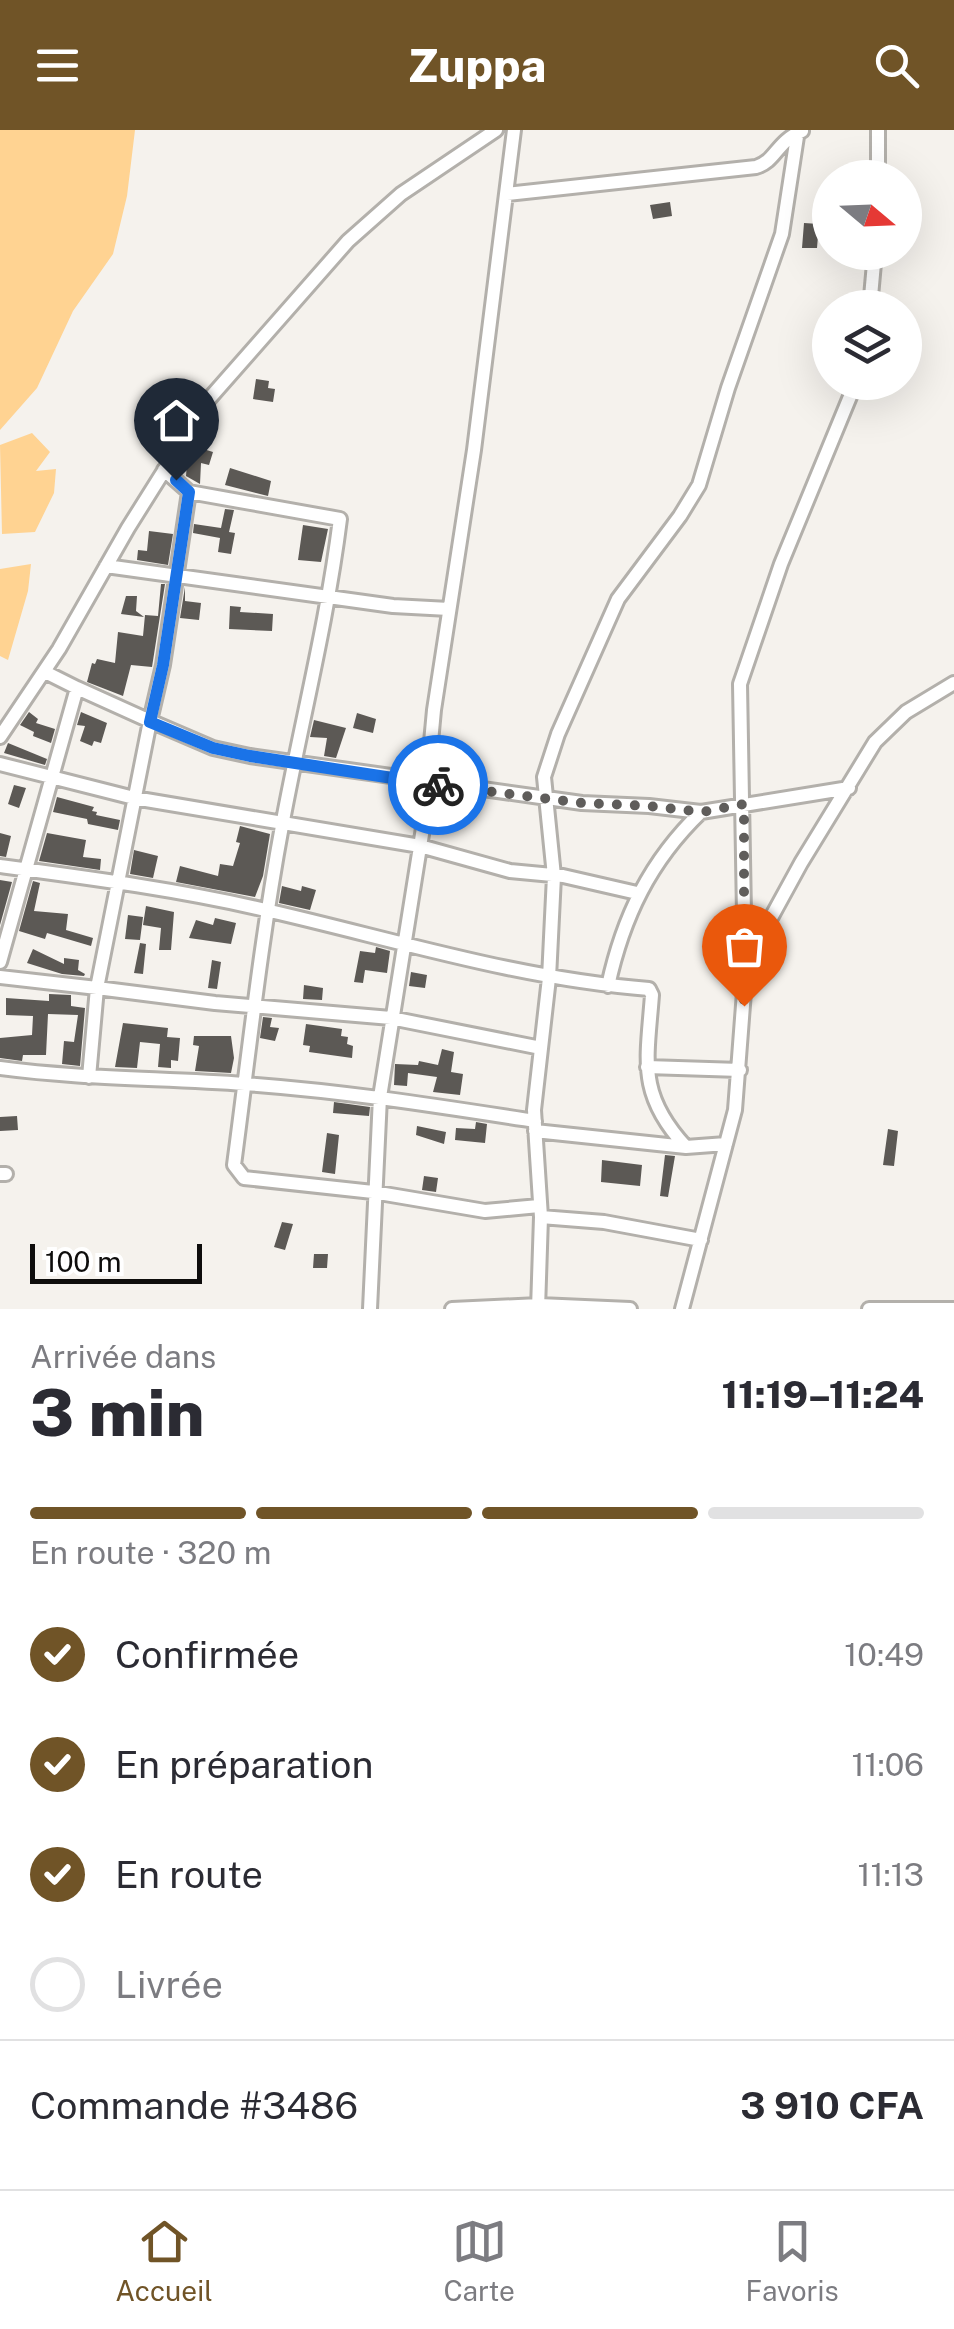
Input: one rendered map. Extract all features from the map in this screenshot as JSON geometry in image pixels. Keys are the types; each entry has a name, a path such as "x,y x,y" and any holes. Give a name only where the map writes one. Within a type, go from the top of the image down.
{"street":[{"path":"0,737 45,672 209,399 348,240 401,194 496,130"},
{"path":"370,1309 380,1097 420,846 432,726 474,450 514,130"},
{"path":"878,130 878,160"},
{"path":"506,194 756,167 768,163 777,147 800,131"},
{"path":"539,1307 540,1211 535,1126 554,876 544,777 558,734 618,600 692,500 782,234 800,131"},
{"path":"682,1309 726,1144 740,1070 745,979 740,684 781,564 849,400"},
{"path":"164,470 189,492 340,519 329,597 267,910 252,1006 236,1172 244,1178 373,1192 485,1211 540,1211 701,1240"},
{"path":"89,1077 97,988 163,665 189,492"},
{"path":"106,566 393,606 449,609"},
{"path":"45,672 213,748 428,784 702,812 849,788"},
{"path":"745,979 760,938 800,863 874,742 924,700 954,683"},
{"path":"0,962 77,688"},
{"path":"0,764 134,798 420,846 510,872 554,876 637,893"},
{"path":"608,986 637,893 674,838 702,812"},
{"path":"0,866 117,881 267,910 549,978 652,991 647,1066 657,1109 686,1147"},
{"path":"108,933 125,936"},
{"path":"0,976 391,1018 541,1048"},
{"path":"647,1066 740,1070"},
{"path":"0,1068 380,1097 535,1126 686,1147 726,1144"},
{"path":"456,1308 630,1309"},
{"path":"869,1309 954,1309"}],"shaded area":[{"path":"0,130 135,130 127,196 113,254 73,311 37,388 0,430"},
{"path":"32,433 50,452 36,471 56,469 54,493 35,532 2,534 0,445"},
{"path":"31,564 28,591 8,660 0,656 0,569"}],"building":[{"path":"670,202 672,216 653,219 650,205"},
{"path":"804,223 812,224 812,248 802,248"},
{"path":"256,379 269,381 268,388 275,389 273,402 253,399"},
{"path":"200,433 200,448 213,452 209,465 201,463 200,484 186,476 188,451"},
{"path":"230,468 271,481 268,496 225,485"},
{"path":"225,509 234,510 229,532 235,533 231,554 218,552 220,538 193,533 194,524 221,528"},
{"path":"303,525 328,529 321,562 298,560"},
{"path":"149,531 173,534 168,565 137,560 138,550 147,551"},
{"path":"161,584 165,584 152,667 131,665 123,696 87,682 97,659 115,663 118,632 143,636 145,615 158,616"},
{"path":"185,587 185,601 201,603 199,620 180,618"},
{"path":"126,596 137,596 136,611 144,617 121,614"},
{"path":"230,606 241,607 240,612 273,614 272,631 229,629"},
{"path":"29,712 38,719 36,723 55,729 51,743 20,725"},
{"path":"81,712 107,723 101,743 94,741 92,746 80,741 85,726 77,725"},
{"path":"357,713 376,719 373,733 353,728"},
{"path":"314,720 346,728 336,758 324,756 327,738 310,737"},
{"path":"8,743 47,759 45,765 4,753"},
{"path":"14,785 26,788 19,808 8,804"},
{"path":"57,797 94,807 96,815 120,820 118,830 53,812"},
{"path":"240,826 270,834 255,897 176,882 180,866 218,876 220,864 233,866"},
{"path":"0,833 11,836 6,857 0,856"},
{"path":"47,833 86,840 83,857 101,859 100,870 39,861"},
{"path":"134,850 158,856 153,878 130,874"},
{"path":"0,880 12,882 0,925"},
{"path":"33,881 40,883 34,911 68,914 66,930 93,938 91,946 47,933 45,939 19,931"},
{"path":"282,886 316,890 310,910 279,903"},
{"path":"146,906 174,912 171,950 159,950 161,928 143,925"},
{"path":"128,915 143,917 140,940 125,939"},
{"path":"215,918 236,923 231,944 189,938 196,920 213,925"},
{"path":"140,943 146,944 143,974 134,973"},
{"path":"376,947 390,951 387,973 365,970 363,983 354,982 360,951 375,953"},
{"path":"33,949 64,964 64,958 79,960 78,970 84,976 27,963"},
{"path":"212,960 221,962 217,989 208,988"},
{"path":"411,972 427,975 425,988 409,986"},
{"path":"304,985 323,988 322,1000 303,999"},
{"path":"49,994 71,995 71,1006 85,1008 80,1066 62,1064 64,1041 74,1042 78,1015 48,1014 46,1055 23,1055 22,1061 0,1058 0,1038 32,1035 33,1016 6,1015 6,998 49,1001"},
{"path":"263,1017 272,1018 270,1027 279,1028 275,1041 260,1038"},
{"path":"123,1023 168,1028 167,1037 180,1038 178,1061 171,1060 171,1068 158,1067 160,1044 140,1042 137,1068 115,1067"},
{"path":"306,1024 342,1029 341,1036 348,1037 347,1044 353,1046 352,1058 309,1052 310,1046 303,1045"},
{"path":"194,1036 231,1036 231,1073 195,1071 199,1046 193,1045"},
{"path":"442,1049 454,1052 451,1072 463,1074 460,1095 433,1092 437,1077 408,1073 407,1086 394,1085 395,1064 418,1065 419,1061 438,1065"},
{"path":"334,1102 370,1107 369,1116 333,1113"},
{"path":"17,1116 18,1130 0,1131 0,1117"},
{"path":"476,1122 487,1124 485,1143 455,1140 456,1128 475,1129"},
{"path":"417,1126 446,1132 444,1144 416,1135"},
{"path":"888,1129 898,1131 894,1166 883,1165"},
{"path":"327,1133 339,1135 335,1174 322,1172"},
{"path":"665,1155 675,1156 668,1197 660,1196"},
{"path":"602,1160 642,1165 640,1186 601,1182"},
{"path":"424,1176 438,1178 436,1192 422,1190"},
{"path":"282,1222 293,1224 285,1250 274,1247"},
{"path":"314,1254 328,1254 327,1268 313,1268"}],"way so far":[{"path":"438,785 582,803 702,812 744,804 744,1006"}],"route":[{"path":"176,480 189,492 163,665 150,722 213,748 438,785"}]}
